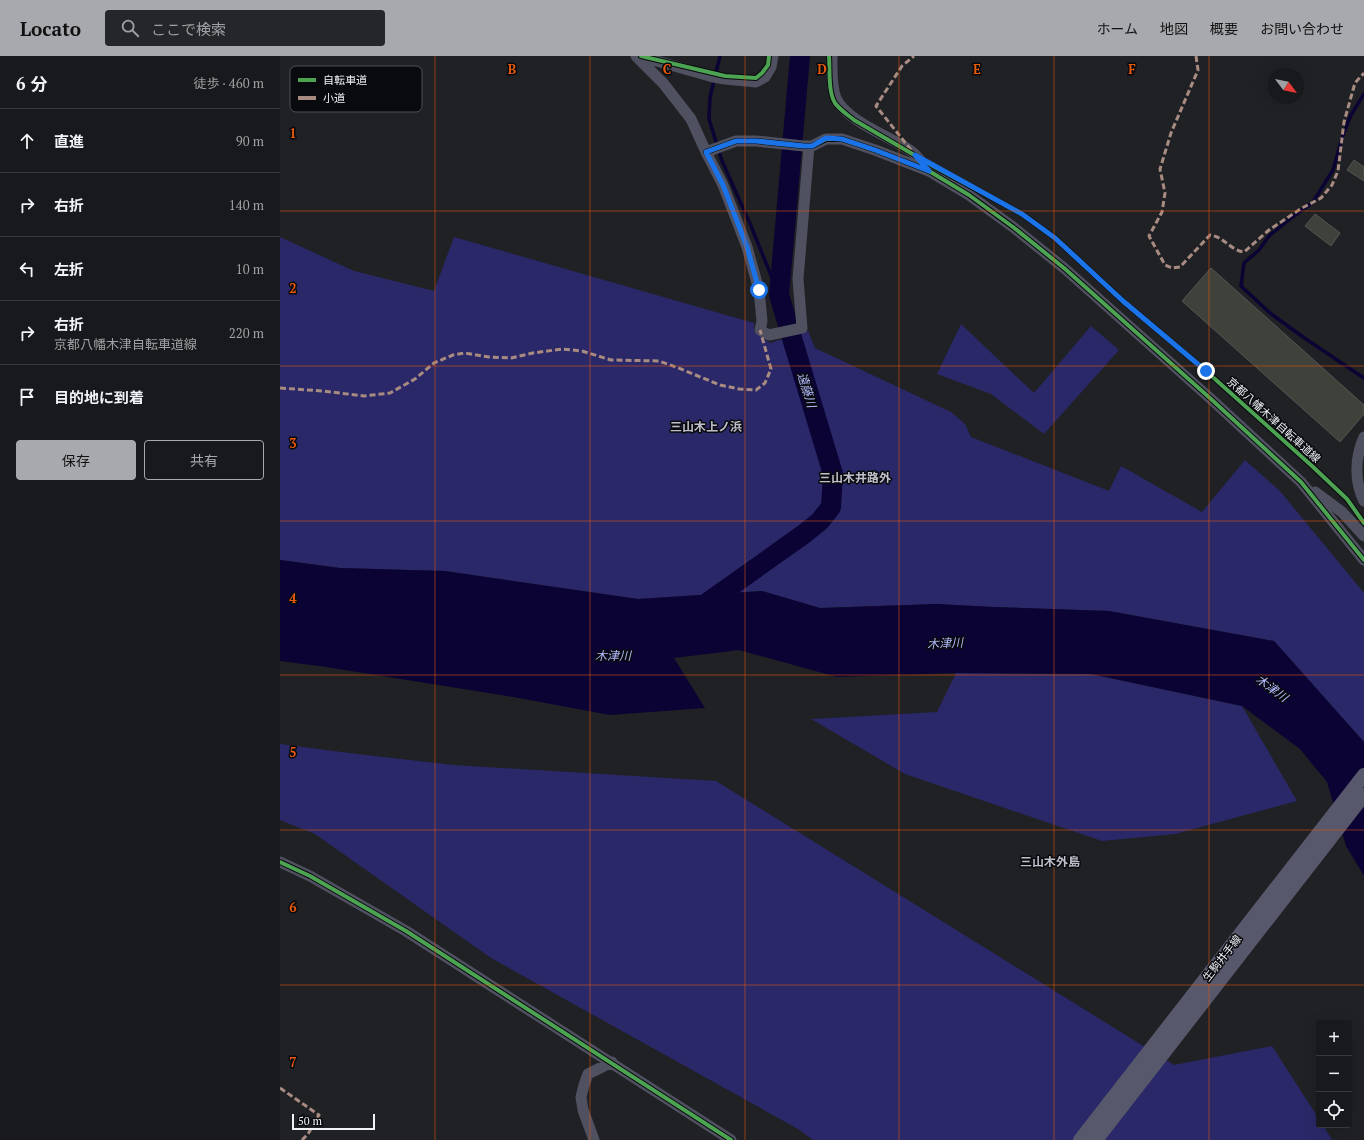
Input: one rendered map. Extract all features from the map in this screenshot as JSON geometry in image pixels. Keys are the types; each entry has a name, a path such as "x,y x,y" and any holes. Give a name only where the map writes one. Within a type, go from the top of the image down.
{"main road":[{"name":"生駒井手線","path":"1080,1140 1364,775"},
{"name":"生駒井手線","path":"1096,1140 1364,795"}],"street":[{"path":"637,56 713,77 756,82 765,77 771,67 773,56"},
{"path":"637,56 663,83 691,119 723,185 747,247 759,290 762,321 760,330 769,335 802,328 798,279 809,146"},
{"path":"832,56 833,90 837,100 844,109 854,118 912,151 929,171"},
{"path":"706,152 736,141 756,141 809,146 826,138 842,139 929,171 969,195 1013,227 1064,268 1211,398 1302,482 1342,512 1364,536"},
{"path":"1364,437 1360,446 1356,466 1359,491 1364,501"},
{"path":"1302,482 1364,560"},
{"path":"280,862 310,876 406,931 612,1062 731,1140"},
{"path":"594,1140 583,1110 581,1097 588,1074 612,1062"}],"shaded area":[{"path":"280,237 354,271 434,291 454,237 754,323 754,331 770,343 808,331 815,348 951,412 965,424 971,437 1109,491 1121,466 1202,512 1245,460 1280,491 1364,593 1364,742 1274,641 1109,611 937,604 820,608 762,591 638,599 445,571 340,568 280,560"},
{"path":"961,324 1034,393 1091,326 1119,350 1044,434 991,394 937,374"},
{"path":"956,673 1091,674 1242,706 1297,801 1175,834 1102,841 905,774 811,719 937,712"},
{"path":"280,744 453,765 716,781 1174,1065 1272,1046 1316,1114 1316,1128 1325,1128 1332,1140 813,1140 798,1129 491,958 315,834 280,820"}],"water":[{"name":"木津川","path":"280,560 340,568 445,571 638,599 762,591 820,608 937,604 1109,611 1274,641 1364,742 1364,876 1346,846 1327,782 1300,749 1242,706 1091,674 956,673 837,677 739,650 674,658 705,708 610,715 513,697 280,661"}],"building":[{"path":"1354,160 1364,167 1364,181 1347,170"},
{"path":"1315,214 1340,233 1331,246 1305,226"},
{"path":"1211,268 1364,405 1364,414 1340,442 1182,301"}],"waterway":[{"path":"720,56 710,97 709,119 722,161 751,226 779,295"},
{"name":"遠藤川","path":"697,610 804,534 820,521 831,507 833,474 779,295 800,56"},
{"path":"1241,286 1244,263 1259,250 1269,236 1313,202 1333,170 1343,135 1351,115 1364,94"},
{"path":"1242,284 1241,286 1270,313 1364,378"}],"marked path":[{"path":"911,150 876,106 902,66 914,56"},
{"path":"1196,56 1198,70 1171,133 1160,169 1165,193 1162,212 1149,236 1165,265 1172,268 1180,267 1210,235 1215,236 1234,248 1244,252 1269,230 1302,208 1321,198 1332,185 1338,171 1344,122 1355,83 1364,73"},
{"path":"280,388 364,396 390,393 415,379 434,363 453,355 465,353 489,357 511,358 562,349 582,351 611,360 659,361 720,385 739,389 756,390 765,383 771,369 760,330"},
{"path":"280,1088 319,1115 308,1134 302,1140"}],"cycle path":[{"path":"641,56 725,76 756,78 768,65 769,56"},
{"name":"京都八幡木津自転車道線","path":"829,56 831,93 835,103 842,110 854,120 935,167 1022,214 1055,238 1123,301 1206,371 1312,466 1347,499 1364,523"},
{"path":"706,152 736,141 756,141 812,146 826,139 842,139 929,171 969,195 1013,227 1064,268 1211,399 1301,482 1364,560"},
{"path":"280,862 310,876 406,931 731,1140"}],"district":[{"name":"三山木上ノ浜","path":"706,426"},
{"name":"三山木井路外","path":"855,477"},
{"name":"三山木外島","path":"1050,861"}],"route":[{"path":"759,290 747,247 723,185 706,152 736,141 756,141 812,146 826,138 842,139 929,171 915,155 1022,214 1055,238 1123,301 1206,371"}]}
